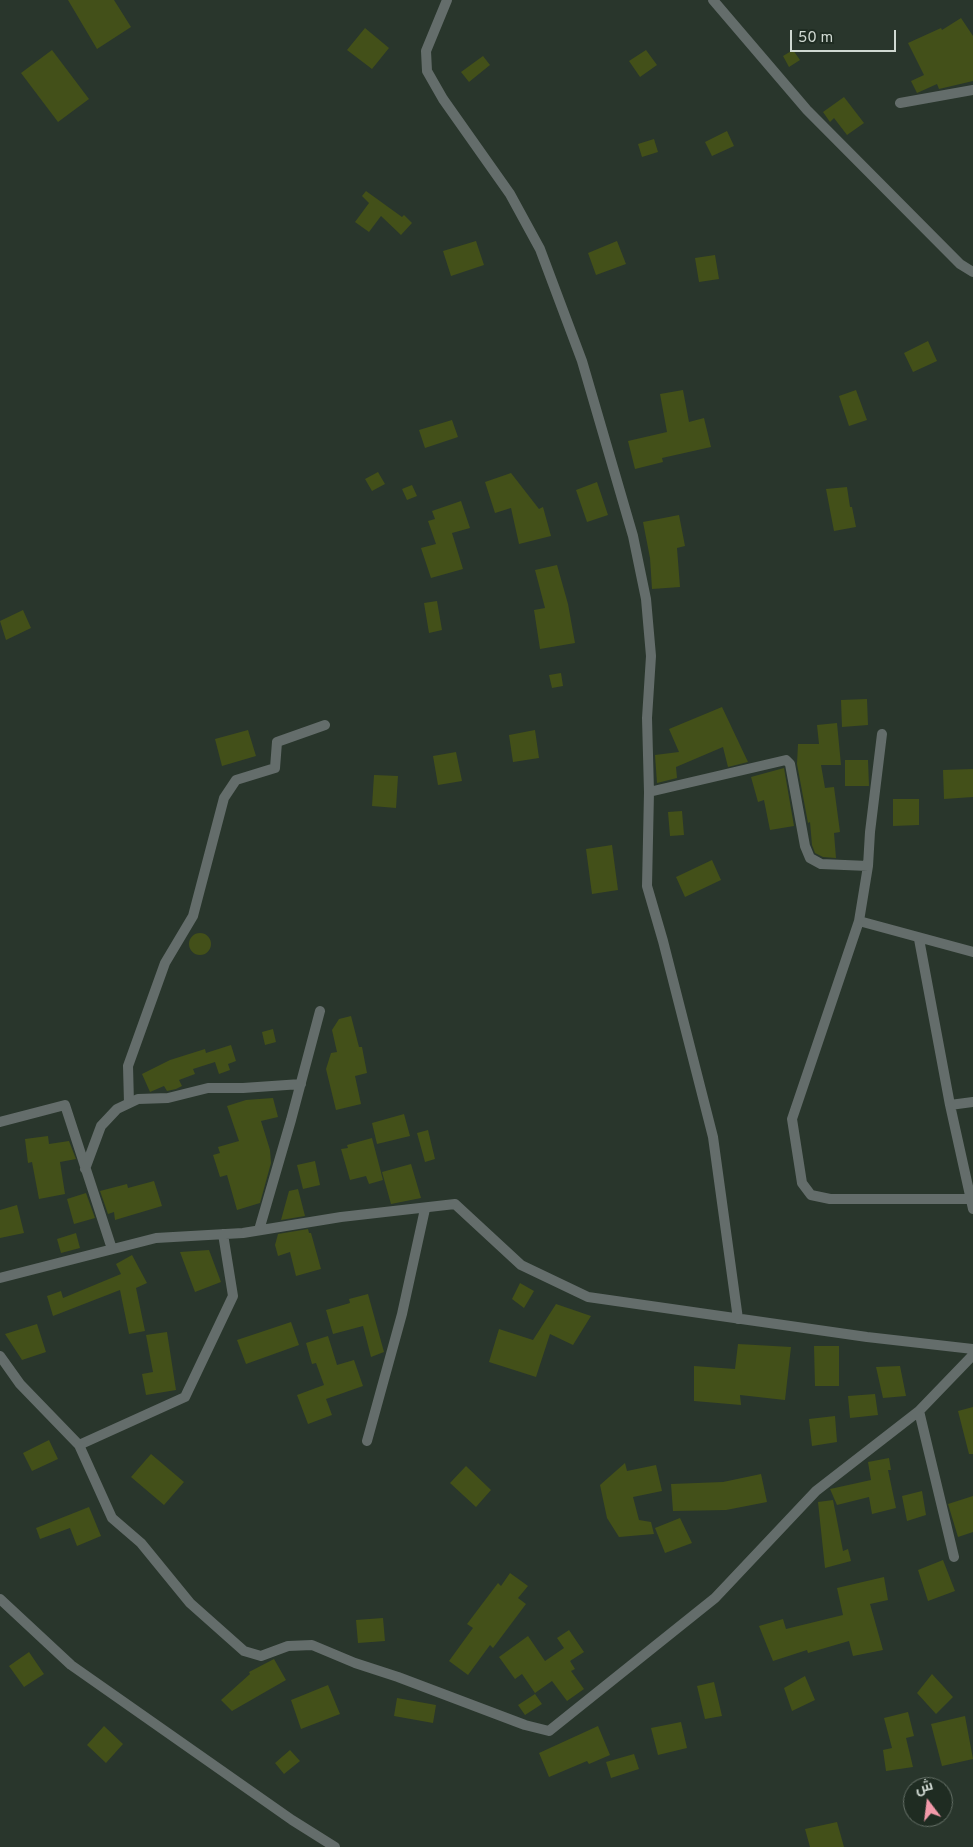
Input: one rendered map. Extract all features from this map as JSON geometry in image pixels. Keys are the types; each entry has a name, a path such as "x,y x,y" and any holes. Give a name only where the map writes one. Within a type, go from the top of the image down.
{"street":[{"path":"447,0 426,51 427,71 443,99 510,194 540,249 582,361 633,536 646,599 651,656 647,718 649,792 647,886 664,941 713,1137 738,1319"},
{"path":"713,0 807,110 960,264 973,272"},
{"path":"900,103 973,90"},
{"path":"129,1103 128,1066 164,963 193,916 224,798 236,780 275,768 277,742 325,726"},
{"path":"882,734 870,832 868,866 859,921 792,1120 802,1183 811,1195 830,1199 973,1202 950,1105 919,939"},
{"path":"649,792 786,760 790,764 805,846 810,858 821,864 868,866"},
{"path":"859,921 919,939 973,952"},
{"path":"259,1230 320,1011"},
{"path":"85,1169 101,1126 117,1109 138,1099 168,1098 208,1088 301,1084"},
{"path":"950,1105 973,1102"},
{"path":"0,1122 64,1105 112,1249"},
{"path":"0,1278 156,1238 259,1230 341,1217 425,1209 455,1204 521,1265 588,1297 867,1337 973,1349"},
{"path":"366,1441 402,1314 425,1209"},
{"path":"79,1445 185,1397 233,1296 223,1234"},
{"path":"0,1356 20,1384 79,1445 112,1518 141,1542 190,1603 244,1651 261,1656 288,1646 312,1645 354,1663 398,1677 525,1725 550,1731 715,1598 816,1491 919,1411 973,1355"},
{"path":"919,1411 954,1557"},
{"path":"0,1599 71,1665 292,1820 335,1847"}],"building":[{"path":"68,0 114,0 131,27 97,49"},
{"path":"961,18 973,36 973,81 939,89 937,84 917,93 911,81 924,75 908,43 941,28 942,30"},
{"path":"365,28 389,48 372,69 347,50"},
{"path":"52,50 89,99 58,122 21,73"},
{"path":"646,50 657,65 640,77 629,61"},
{"path":"793,50 800,60 789,67 783,56"},
{"path":"483,56 490,65 469,82 461,72"},
{"path":"844,97 864,123 847,135 834,118 830,122 823,112"},
{"path":"727,131 734,146 712,156 705,142"},
{"path":"654,139 658,152 642,157 638,144"},
{"path":"366,191 402,217 404,215 412,223 401,235 381,216 369,232 355,222 369,203 362,196"},
{"path":"476,241 484,265 451,276 443,251"},
{"path":"617,241 626,264 596,275 588,253"},
{"path":"715,255 719,279 699,282 695,258"},
{"path":"928,341 937,361 913,372 904,353"},
{"path":"683,390 689,422 704,418 711,447 662,458 663,462 635,469 628,441 667,432 660,394"},
{"path":"856,390 867,420 849,426 839,396"},
{"path":"452,420 458,437 425,448 419,430"},
{"path":"378,472 385,484 372,491 365,479"},
{"path":"511,473 539,509 543,507 551,536 519,544 511,508 495,513 485,482"},
{"path":"597,482 608,515 587,522 576,490"},
{"path":"412,485 417,496 407,500 402,489"},
{"path":"847,487 856,527 834,531 826,489"},
{"path":"461,501 470,528 452,533 463,569 431,578 421,548 436,544 428,521 435,519 432,511"},
{"path":"679,515 685,546 677,548 680,587 652,589 650,558 643,522"},
{"path":"557,565 568,604 575,643 540,649 534,610 545,608 535,570"},
{"path":"437,601 442,630 429,633 424,603"},
{"path":"23,610 31,628 6,640 0,621"},
{"path":"561,673 563,686 552,688 549,675"},
{"path":"867,699 868,725 842,727 841,700"},
{"path":"722,707 748,762 728,767 723,747 676,767 677,778 657,783 655,755 679,752 669,729"},
{"path":"837,723 841,765 821,765 825,788 834,787 840,832 834,833 836,858 823,857 815,853 797,764 798,744 819,744 817,725"},
{"path":"248,730 256,756 222,766 215,739"},
{"path":"535,730 539,758 513,762 509,735"},
{"path":"456,752 462,781 438,785 433,756"},
{"path":"845,760 868,760 869,786 845,786"},
{"path":"784,768 794,826 770,830 764,800 758,802 751,777"},
{"path":"973,769 973,797 944,799 943,770"},
{"path":"374,775 398,776 396,808 372,806"},
{"path":"893,799 919,799 919,825 893,826"},
{"path":"682,811 684,835 670,836 668,812"},
{"path":"612,845 618,890 592,894 586,849"},
{"path":"712,860 721,880 685,897 676,877"},
{"path":"200,933 208,936 211,944 208,952 200,955 192,952 189,944 192,936"},
{"path":"351,1016 359,1047 362,1047 367,1073 355,1076 361,1104 336,1110 326,1069 331,1053 337,1052 332,1030 339,1019"},
{"path":"273,1029 276,1042 265,1045 262,1032"},
{"path":"231,1045 236,1061 228,1064 230,1070 219,1074 215,1062 193,1069 195,1074 179,1080 182,1086 176,1089 167,1091 164,1086 150,1092 142,1074 170,1060 205,1049 206,1053"},
{"path":"273,1098 278,1117 261,1121 270,1150 271,1163 260,1203 237,1210 227,1175 220,1177 213,1155 220,1153 218,1147 239,1141 227,1106 246,1100"},
{"path":"404,1114 410,1136 377,1144 372,1123"},
{"path":"428,1130 435,1159 425,1162 417,1133"},
{"path":"48,1136 49,1144 69,1141 76,1159 60,1162 65,1194 39,1199 32,1162 28,1163 25,1139"},
{"path":"372,1138 383,1180 369,1184 366,1176 350,1180 341,1149 348,1148 347,1145"},
{"path":"315,1161 320,1185 303,1189 297,1165"},
{"path":"411,1164 421,1198 391,1204 382,1172"},
{"path":"154,1181 162,1206 115,1220 114,1212 108,1214 100,1191 127,1184 128,1188"},
{"path":"298,1189 305,1216 281,1220 289,1191"},
{"path":"86,1193 95,1218 74,1224 67,1199"},
{"path":"17,1205 24,1233 0,1238 0,1210"},
{"path":"308,1229 309,1233 311,1233 321,1269 296,1276 290,1252 278,1256 275,1245 278,1234"},
{"path":"76,1233 80,1248 61,1253 57,1239"},
{"path":"209,1250 221,1282 195,1292 180,1252"},
{"path":"132,1255 147,1283 136,1288 145,1331 129,1334 120,1290 53,1316 47,1296 61,1291 63,1298 121,1274 116,1264"},
{"path":"520,1283 534,1291 524,1308 512,1299"},
{"path":"368,1294 384,1352 371,1357 363,1326 333,1334 326,1310 350,1303 349,1299"},
{"path":"556,1304 591,1316 573,1345 550,1334 536,1377 489,1362 499,1329 533,1340"},
{"path":"291,1322 299,1345 246,1364 237,1340"},
{"path":"37,1324 46,1352 22,1360 5,1334"},
{"path":"167,1332 176,1390 146,1395 142,1374 153,1372 146,1335"},
{"path":"328,1336 337,1365 354,1360 363,1386 326,1399 332,1415 308,1424 297,1395 324,1385 316,1363 312,1364 306,1343"},
{"path":"738,1344 791,1347 785,1400 740,1395 741,1405 694,1401 694,1366 735,1369"},
{"path":"814,1346 839,1346 839,1386 815,1386"},
{"path":"900,1366 906,1396 883,1398 876,1367"},
{"path":"875,1394 878,1415 850,1418 848,1396"},
{"path":"973,1407 973,1454 969,1454 958,1411"},
{"path":"835,1416 837,1442 812,1446 809,1419"},
{"path":"49,1440 58,1459 32,1471 23,1453"},
{"path":"151,1454 184,1482 164,1505 131,1477"},
{"path":"889,1458 891,1470 888,1470 896,1508 872,1514 869,1497 837,1505 830,1489 871,1480 868,1462"},
{"path":"625,1463 627,1471 656,1465 662,1491 633,1497 639,1520 651,1522 654,1534 619,1537 607,1518 600,1485"},
{"path":"466,1466 491,1490 476,1507 450,1483"},
{"path":"761,1474 767,1502 726,1510 673,1511 671,1484 723,1482"},
{"path":"922,1491 926,1515 907,1521 902,1496"},
{"path":"973,1496 973,1532 958,1537 948,1504"},
{"path":"833,1500 843,1551 848,1549 851,1561 825,1568 818,1502"},
{"path":"89,1507 101,1536 77,1546 70,1528 40,1539 36,1528"},
{"path":"680,1518 692,1543 665,1553 655,1528"},
{"path":"943,1560 955,1591 928,1601 918,1570"},
{"path":"510,1573 528,1586 518,1598 526,1604 493,1648 490,1645 468,1675 449,1661 473,1628 467,1624 498,1583 501,1586"},
{"path":"884,1577 888,1600 870,1604 883,1650 853,1656 849,1641 808,1653 807,1650 773,1661 759,1626 783,1619 786,1629 843,1615 837,1588"},
{"path":"383,1618 385,1641 358,1643 356,1620"},
{"path":"569,1630 584,1652 570,1661 575,1669 571,1671 584,1689 567,1701 552,1681 535,1693 522,1674 515,1679 499,1657 528,1636 545,1661 564,1648 557,1638"},
{"path":"29,1652 44,1674 24,1687 9,1666"},
{"path":"274,1659 286,1680 232,1711 221,1700 250,1674 249,1672"},
{"path":"932,1674 953,1697 936,1714 917,1693"},
{"path":"805,1676 815,1700 792,1711 784,1688"},
{"path":"714,1682 722,1716 705,1719 697,1686"},
{"path":"328,1685 340,1714 301,1729 291,1700"},
{"path":"535,1694 542,1704 525,1715 518,1705"},
{"path":"397,1698 436,1705 433,1723 394,1716"},
{"path":"908,1712 914,1736 906,1738 913,1767 886,1771 883,1750 892,1748 884,1718"},
{"path":"965,1716 973,1759 942,1766 931,1724"},
{"path":"681,1722 687,1748 658,1755 651,1728"},
{"path":"104,1726 123,1744 106,1763 87,1745"},
{"path":"598,1726 610,1755 589,1764 587,1761 549,1777 539,1753"},
{"path":"290,1750 300,1761 284,1774 275,1763"},
{"path":"634,1754 639,1769 611,1778 606,1762"},
{"path":"837,1822 844,1847 810,1847 805,1829"}]}
